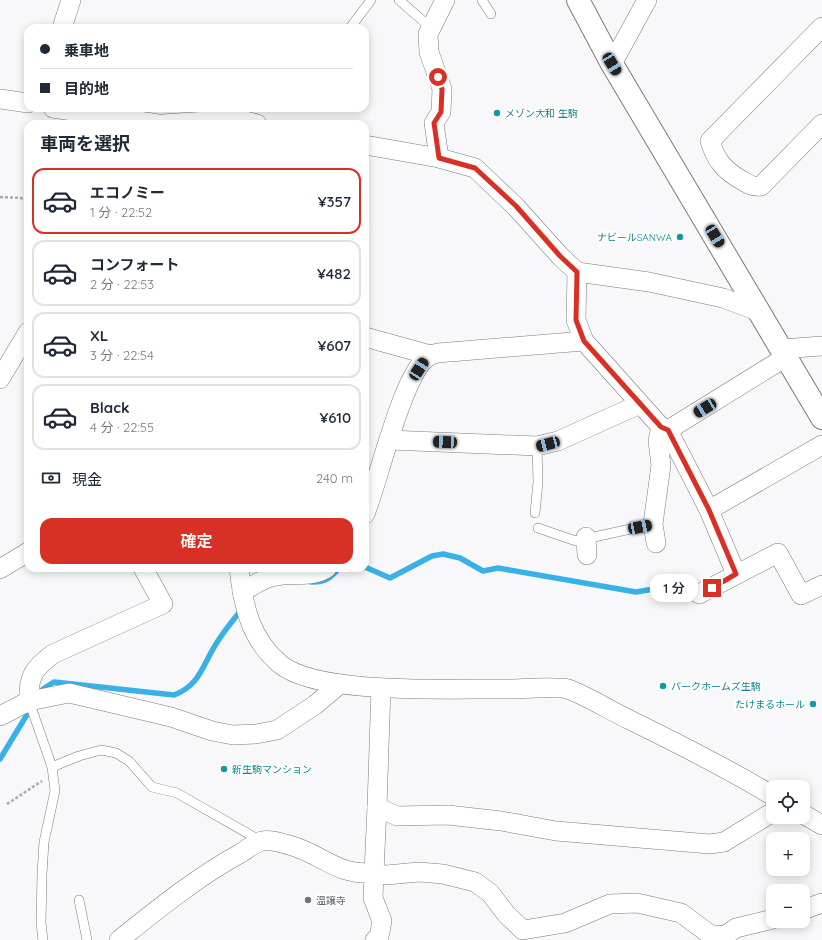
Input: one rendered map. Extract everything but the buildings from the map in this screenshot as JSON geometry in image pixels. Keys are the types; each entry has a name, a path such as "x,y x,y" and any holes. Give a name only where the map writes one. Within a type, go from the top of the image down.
{"street":[{"path":"63,24 71,0"},
{"path":"439,158 434,123 441,112 442,89 429,52 428,34 430,27 445,0"},
{"path":"578,0 612,64 731,262 758,311 822,418"},
{"path":"612,64 647,0"},
{"path":"822,30 710,142 715,155 724,169 754,187 761,186 822,124"},
{"path":"0,98 24,103"},
{"path":"65,112 87,119 102,120"},
{"path":"149,112 156,120"},
{"path":"222,120 242,120"},
{"path":"369,146 439,158 475,168 516,206 560,256 577,272 649,282 723,298 758,311"},
{"path":"577,272 576,320 584,341 664,429 709,510 736,574"},
{"path":"0,379 9,361 24,338"},
{"path":"369,338 430,355 584,341"},
{"path":"656,543 653,524 661,465 658,441 664,429 784,353 822,346"},
{"path":"369,502 406,389 425,359 430,355"},
{"path":"389,440 537,446 558,441 640,404"},
{"path":"709,510 822,445"},
{"path":"0,569 24,554"},
{"path":"699,594 778,554 801,595 822,585"},
{"path":"29,701 28,688 38,664 48,657 163,604 145,572"},
{"path":"240,572 242,592 253,630 266,650 280,664 298,674 340,684 381,688 567,689 732,771 766,792"},
{"path":"242,592 271,577 291,573 317,574 321,572"},
{"path":"0,716 29,701 69,693 171,717 212,731 233,736 249,735 277,730 316,705 340,684"},
{"path":"375,940 379,937 382,921 373,898 381,688"},
{"path":"377,807 397,816 448,815 502,821 556,831 710,844 724,842 766,816"},
{"path":"810,818 822,825"},
{"path":"119,940 185,889 223,863 262,841 275,841 293,846 340,870 358,874 374,873 386,875 419,872 443,874 475,882 490,892 507,914 523,930 565,923 610,904 636,903 681,913 712,936 726,935 736,928 766,921"},
{"path":"810,907 822,903"}],"lane":[{"path":"353,24 371,0"},
{"path":"399,0 430,27"},
{"path":"482,0 491,14"},
{"path":"535,513 538,482 537,446"},
{"path":"538,528 587,546 653,524"},
{"path":"29,701 52,771 55,790 44,842 41,923 43,940"},
{"path":"52,771 79,756 101,750 116,753 129,761 152,787 177,793 262,841"},
{"path":"79,900 87,940"}],"path":[{"path":"0,197 24,200"},
{"path":"7,804 52,771"}],"waterway":[{"path":"369,569 390,578 432,556 443,554 460,558 483,571 498,568 636,592 666,587"},
{"path":"311,582 323,581 336,572"},
{"path":"40,694 43,689 54,682 174,695 190,686 200,674 211,652 228,626 242,609"},
{"path":"0,759 31,708"}],"place":[{"name":"メゾン大和 生駒","path":"497,113"},
{"name":"ナビールSANWA","path":"680,237"},
{"name":"パークホームズ生駒","path":"663,686"},
{"name":"たけまるホール","path":"813,704"},
{"name":"新生駒マンション","path":"224,769"},
{"name":"温譲寺","path":"308,900"}],"route":[{"path":"438,77 442,89 441,112 434,123 439,158 475,168 516,206 560,256 577,272 576,320 584,341 661,427 668,430 709,510 736,574 712,588"}]}
